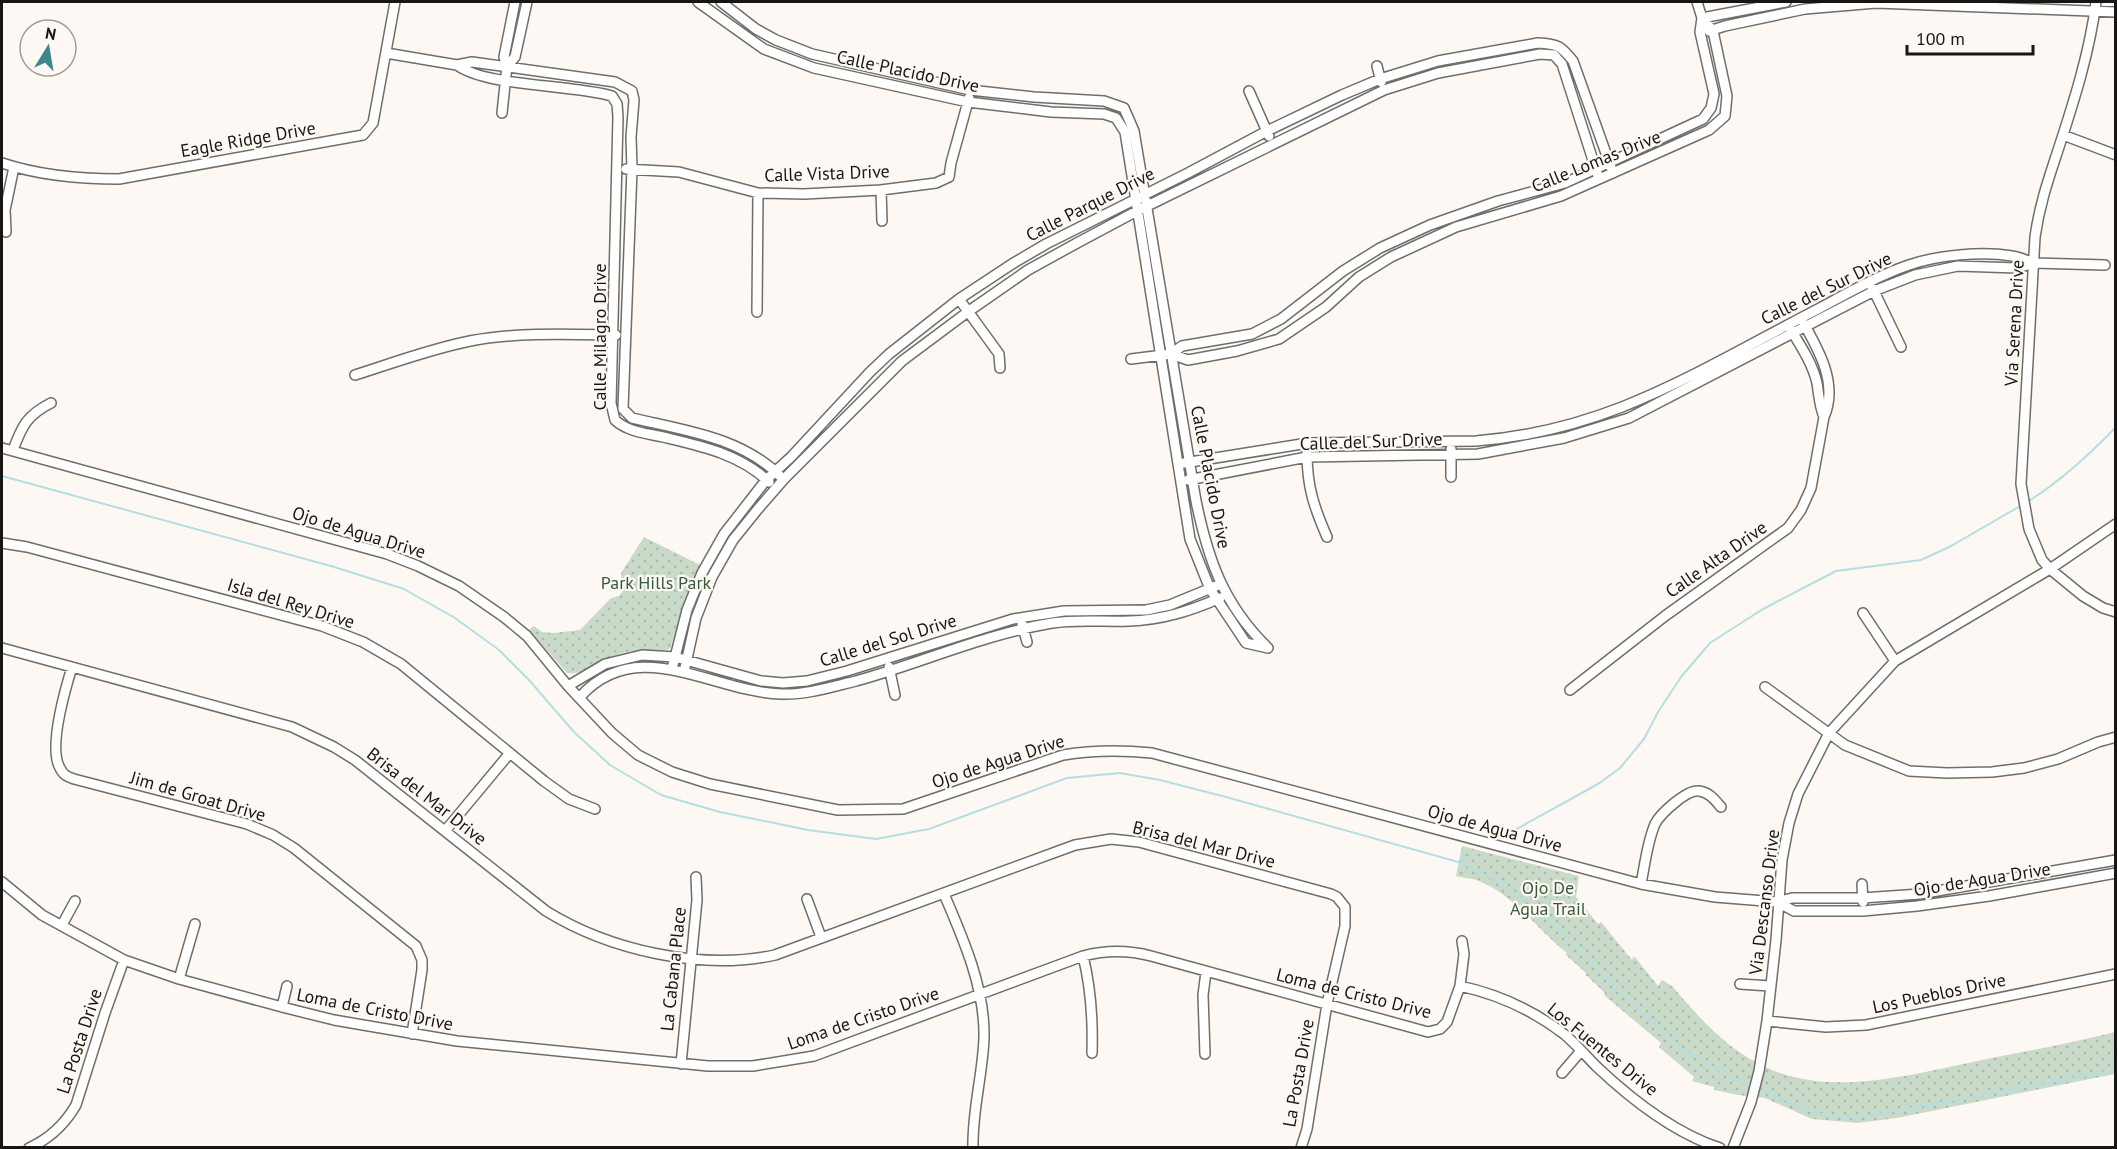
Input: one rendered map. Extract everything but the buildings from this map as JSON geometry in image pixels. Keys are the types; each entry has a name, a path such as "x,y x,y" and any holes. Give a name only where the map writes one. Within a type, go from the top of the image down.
{"street":[{"name":"Eagle Ridge Drive","path":"2,163 14,167 94,179 119,179 363,135 373,123 395,2"},
{"path":"502,113 507,66 504,57 515,2"},
{"path":"507,66 515,57 527,2"},
{"name":"Calle Placido Drive","path":"698,2 764,49 814,68 968,102 1051,112 1104,114 1116,118 1125,132 1135,199 1142,209"},
{"name":"Calle Placido Drive","path":"721,2 756,29 799,50 970,90 1104,101 1124,108 1134,131 1145,194 1142,209 1152,269 1171,354 1205,545 1227,595 1248,628 1268,648 1246,642 1210,589 1190,539 1160,355 1152,269"},
{"path":"1697,2 1702,18 1713,31 1727,96 1725,116 1712,108 1714,94 1700,32 1702,18"},
{"path":"1702,18 1786,2"},
{"path":"1700,32 1834,4 2095,6 2115,12"},
{"name":"Via Serena Drive","path":"2095,6 2089,44 2040,205 2035,237 2021,490 2030,530 2042,560 2083,596 2115,612"},
{"path":"748,39 756,29"},
{"name":"Calle Parque Drive","path":"672,669 687,610 695,589 724,534 766,480 791,457 858,384 889,354 959,299 1046,244 1267,131 1380,79 1438,61 1538,43 1552,44 1556,51 1438,73 1384,90 1142,209 1028,270 969,311 902,361 784,479 733,540 720,562 696,618 684,672"},
{"path":"1599,179 1556,51 1563,48 1573,62 1613,173"},
{"path":"386,53 457,64 472,62 507,66 615,82 626,87 615,100 612,96 593,90 506,80 467,72 457,64"},
{"path":"852,76 855,64"},
{"path":"1377,66 1384,90"},
{"name":"Calle Milagro Drive","path":"626,87 632,91 634,100 622,403 625,411 632,418 705,435 744,450 784,479"},
{"name":"Calle Vista Drive","path":"617,168 679,172 758,193 804,194 881,190 936,183 949,177 970,90"},
{"path":"1249,91 1273,144"},
{"name":"Calle Milagro Drive","path":"615,100 618,117 611,404 615,420 622,427 702,446 736,458 776,489"},
{"path":"1116,118 1124,108"},
{"name":"Calle Lomas Drive","path":"1171,354 1182,346 1252,334 1281,320 1343,271 1380,248 1498,201 1565,183 1703,119 1712,108"},
{"name":"Calle Lomas Drive","path":"1131,359 1171,354 1188,360 1237,351 1280,339 1322,310 1359,277 1391,256 1456,227 1561,196 1709,130 1725,116"},
{"name":"Calle Lomas Drive","path":"1673,133 1679,144"},
{"path":"2063,135 2115,155"},
{"path":"6,232 5,210 14,167"},
{"path":"1188,173 1193,184"},
{"path":"881,190 882,220"},
{"path":"757,312 758,193"},
{"path":"1454,217 1456,227"},
{"path":"1046,244 1052,257"},
{"name":"Calle Milagro Drive","path":"616,253 627,254"},
{"name":"Calle del Sur Drive","path":"1177,465 1308,443 1496,439 1561,427 1622,407 1677,382 1869,282 1910,264 1954,256 2014,256 2034,263 2105,265"},
{"name":"Calle del Sur Drive","path":"1180,481 1307,457 1478,454 1564,438 1629,418 1682,393 1874,291 1901,280 1940,269 1979,265 2017,268 2034,263"},
{"path":"1869,282 1901,347"},
{"path":"1311,297 1322,310"},
{"path":"959,299 999,354 1000,368"},
{"name":"Calle Alta Drive","path":"1570,690 1665,616 1788,528 1801,510 1811,488 1830,388 1825,367 1801,318"},
{"name":"Calle Alta Drive","path":"1788,324 1817,383 1819,405 1824,417"},
{"path":"355,375 422,353 469,341 538,334 625,335"},
{"path":"1677,382 1682,393"},
{"path":"858,384 868,395"},
{"path":"1817,390 1830,388"},
{"path":"13,450 21,427 35,411 51,403"},
{"name":"Calle Milagro Drive","path":"615,420 625,411"},
{"path":"1561,427 1564,438"},
{"path":"702,446 705,435"},
{"path":"1451,441 1451,477"},
{"path":"1308,443 1307,468 1314,506 1327,537"},
{"name":"Ojo de Agua Drive","path":"2,448 387,554 418,566 459,586 527,636 568,686 612,733 638,755 672,772 710,784 838,810 903,809 1063,755 1109,750 1152,753 1641,884 1715,897 1777,902 1794,911 1863,911 1917,906 1989,896 2115,873"},
{"name":"Via Descanso Drive","path":"1733,1148 1754,1091 1767,1022 1782,860 1798,794 1829,734 1895,661 2050,569 2115,524"},
{"path":"724,534 733,540"},
{"name":"Isla del Rey Drive","path":"2,543 72,559 311,623 363,642 401,664 569,799 595,808"},
{"name":"Calle del Sol Drive","path":"580,697 588,687 598,681 637,667 672,669 728,684 779,694 801,694 890,671 1024,629 1170,605 1221,584"},
{"path":"695,589 706,592"},
{"name":"Calle del Sol Drive","path":"568,686 599,667 619,659 642,655 675,657 761,681 783,683 807,681 1021,618 1064,611 1106,616 1163,618 1195,609 1227,595"},
{"path":"1863,613 1895,661"},
{"path":"1021,618 1027,642"},
{"name":"Brisa del Mar Drive","path":"2,648 292,727 310,734 356,760 546,911 580,930 622,946 714,960 765,957 785,952 1075,845 1111,839 1139,842 1331,894 1343,903 1346,918 1327,1004"},
{"path":"886,658 895,695"},
{"name":"Jim de Groat Drive","path":"72,667 58,722 56,754 62,772 74,779 248,824 273,835 294,848 416,946 422,960 422,970 412,1034"},
{"path":"728,684 730,673"},
{"path":"1765,687 1845,745 1909,771 1992,772 2024,768 2058,759 2115,737"},
{"path":"445,831 510,753"},
{"path":"1641,884 1650,837 1656,821 1693,791 1710,795 1721,807"},
{"path":"1777,902 1792,897 1920,894 2115,860"},
{"path":"2100,863 2102,875"},
{"name":"La Cabana Place","path":"681,1064 697,900 696,877"},
{"name":"Loma de Cristo Drive","path":"2,882 42,915 124,960 179,979 282,1007 372,1028 457,1041 730,1067 753,1066 814,1056 1083,956 1101,952 1126,951 1428,1032 1440,1029 1447,1022 1460,986 1464,954 1462,942"},
{"path":"1986,883 1989,896"},
{"path":"1862,884 1863,911"},
{"path":"945,894 980,995 983,1042 973,1124 973,1148"},
{"path":"807,899 821,938"},
{"path":"62,925 75,902"},
{"path":"179,979 195,924"},
{"path":"1083,956 1091,1006 1092,1053"},
{"name":"La Posta Drive","path":"29,1148 54,1132 76,1104 124,960"},
{"path":"1205,1054 1203,995 1206,972"},
{"name":"Los Pueblos Drive","path":"1767,1022 1826,1027 1866,1025 2115,974"},
{"path":"1740,984 1770,986"},
{"path":"282,1007 287,986"},
{"name":"Los Fuentes Drive","path":"1460,986 1482,991 1531,1012 1564,1035 1607,1076 1672,1126 1702,1142 1720,1148"},
{"name":"La Posta Drive","path":"1301,1148 1307,1129 1327,1004"},
{"path":"1562,1073 1581,1051"}],"green space":[{"name":"Park Hills Park","path":"644,537 700,565 670,649 624,653 601,660 581,672 567,673 529,630 534,626 542,632 580,630 611,598 619,596 622,592 621,573"},
{"name":"Ojo De Agua Trail","path":"1462,846 1579,876 1576,897 1598,924 1601,922 1632,960 1634,956 1658,986 1662,980 1672,986 1705,1023 1729,1045 1772,1070 1797,1078 1823,1082 1877,1080 1931,1071 2115,1032 2115,1074 1897,1118 1858,1123 1812,1119 1765,1098 1714,1090 1714,1087 1692,1081 1694,1077 1659,1047 1661,1043 1604,995 1605,993 1586,973 1566,955 1567,953 1515,904 1492,887 1474,879 1456,876"}],"waterway":[{"path":"2027,502 2074,468 2116,427"},
{"path":"2,476 331,566 404,589 455,618 499,650 529,680 574,732 610,765 661,795 720,812 808,830 876,839 929,829 1067,778 1120,773 1160,780 1226,797 1462,863 1502,884 1536,907 1621,994 1684,1050 1730,1077 1751,1086"},
{"path":"1504,836 1598,784 1620,768 1644,739 1658,712 1681,677 1710,643 1763,609 1836,571 1921,560 1951,546 2022,505"},
{"path":"1460,863 1466,857"},
{"path":"1756,1088 1823,1115 1857,1118 2116,1070"}]}
